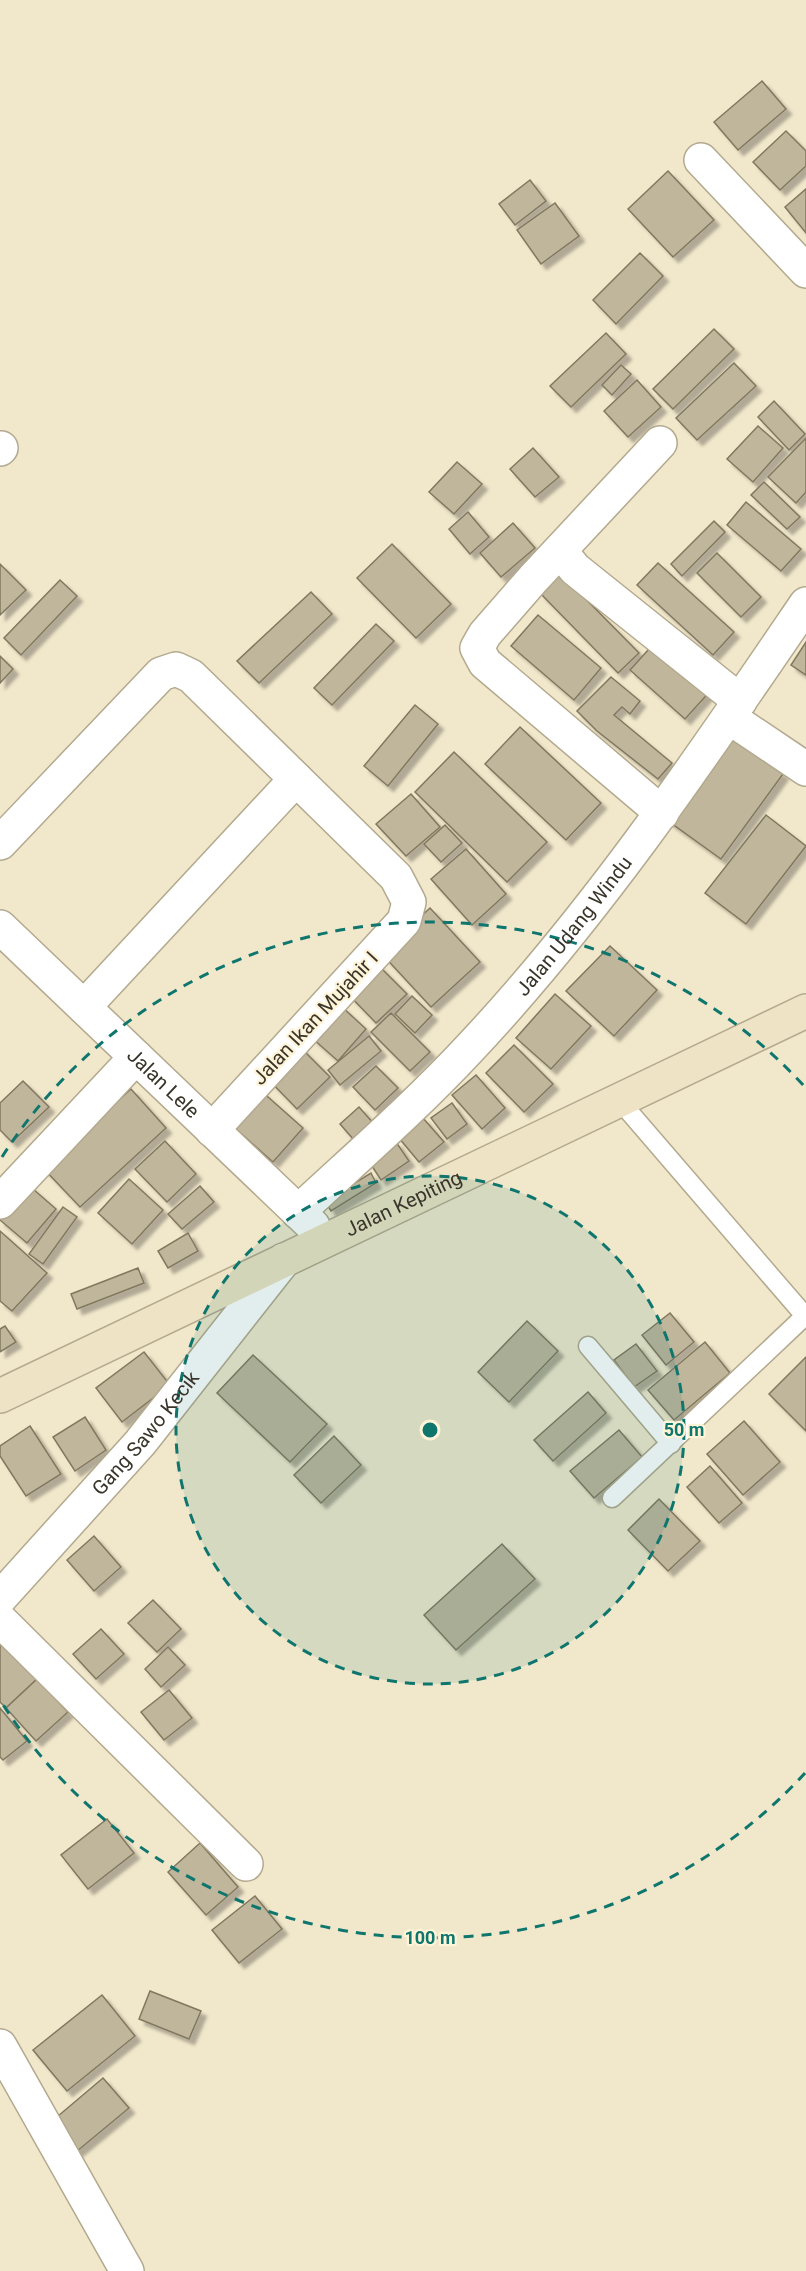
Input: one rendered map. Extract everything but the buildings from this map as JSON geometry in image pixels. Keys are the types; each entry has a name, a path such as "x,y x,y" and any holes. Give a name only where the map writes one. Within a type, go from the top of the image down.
{"main road":[{"name":"Jalan Kepiting","path":"0,1396 806,1011"}],"street":[{"path":"701,160 806,271"},
{"path":"660,443 485,634 477,648 485,663 662,813"},
{"path":"561,552 575,569 735,710 806,769"},
{"name":"Jalan Udang Windu","path":"298,1212 371,1147 470,1049 612,881 735,710 806,604"},
{"path":"0,843 161,674 176,669 191,676 296,779 84,1007"},
{"name":"Jalan Ikan Mujahir I","path":"213,1130 404,921 409,902 396,877 296,779"},
{"name":"Jalan Lele","path":"5,942 84,1007 327,1240"},
{"path":"0,1202 136,1057"},
{"name":"Gang Sawo Kecik","path":"0,1598 140,1443 284,1260"},
{"path":"0,1620 246,1864"},
{"path":"0,2046 128,2271"}],"lane":[{"path":"612,1498 806,1315 619,1100"},
{"path":"588,1346 671,1444"}]}
